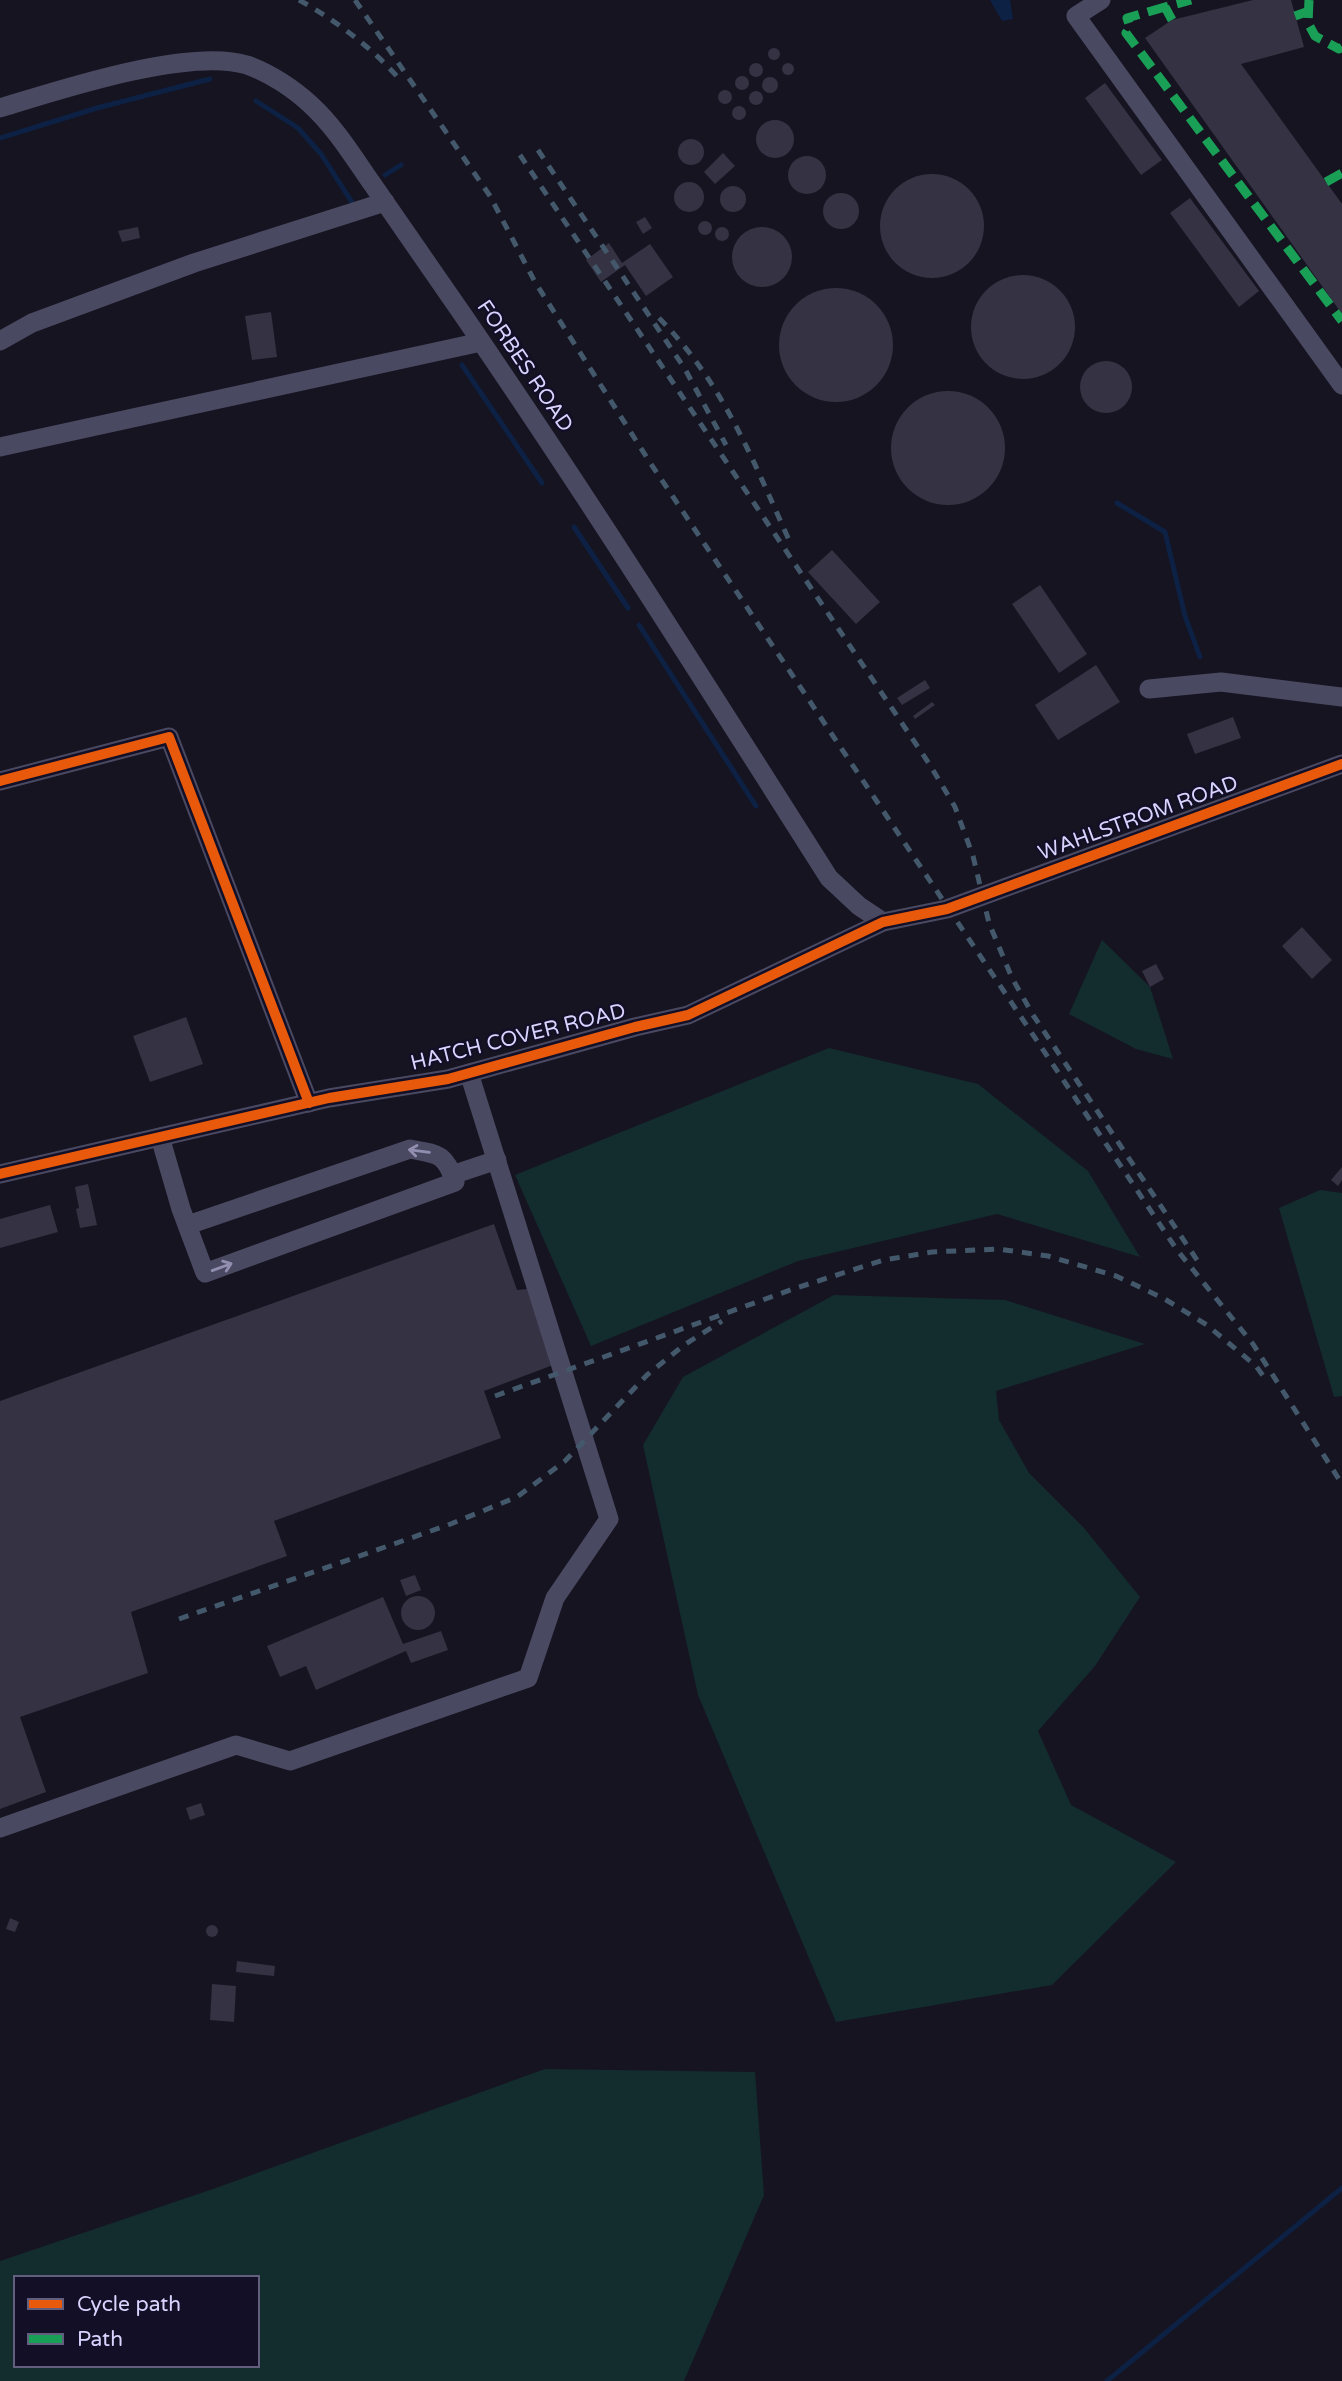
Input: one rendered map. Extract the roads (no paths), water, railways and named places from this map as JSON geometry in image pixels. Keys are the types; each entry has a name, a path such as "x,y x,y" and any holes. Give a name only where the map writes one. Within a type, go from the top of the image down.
{"street":[{"path":"1101,0 1076,16 1342,385"},
{"name":"FORBES ROAD","path":"0,108 79,84 185,62 218,61 246,65 279,80 310,104 337,134 385,202 592,504 829,878 859,906 883,922"},
{"path":"0,341 33,323 194,263 385,202"},
{"path":"0,447 481,342"},
{"path":"1149,689 1221,682 1342,697"},
{"path":"0,781 169,737 309,1102"},
{"name":"WAHLSTROM ROAD","path":"947,909 1342,764"},
{"name":"HATCH COVER ROAD","path":"0,1174 309,1102 470,1073 688,1015 883,922 947,909"},
{"path":"0,1828 236,1745 290,1761 528,1678 555,1598 608,1519 470,1073"},
{"path":"160,1137 181,1209 205,1273 455,1182 447,1161 439,1154 410,1149 188,1225"},
{"path":"452,1175 497,1160"}],"water":[{"path":"990,0 1010,0 1013,19 1002,21"}],"waterway":[{"path":"0,138 97,108 210,79"},
{"path":"256,101 298,128 321,154 355,207"},
{"path":"385,175 401,165"},
{"path":"462,365 542,483"},
{"path":"1117,503 1165,532 1185,616 1200,657"},
{"path":"574,527 628,608"},
{"path":"639,625 756,806"},
{"path":"1107,2381 1342,2188"}],"railway":[{"path":"299,0 353,36 400,80"},
{"path":"355,0 490,196 535,282 651,464 1177,1250 1253,1344 1342,1484"},
{"path":"538,150 685,369 726,445"},
{"path":"520,155 930,765 955,807 973,856 989,923 1012,978 1033,1015 1199,1263"},
{"path":"659,318 719,395 789,540"},
{"path":"495,1396 796,1288 884,1260 932,1252 998,1249 1048,1256 1116,1276 1163,1298 1207,1325 1256,1366 1264,1377"},
{"path":"179,1619 448,1525 517,1497 565,1461 647,1375 684,1345 722,1321"}]}
